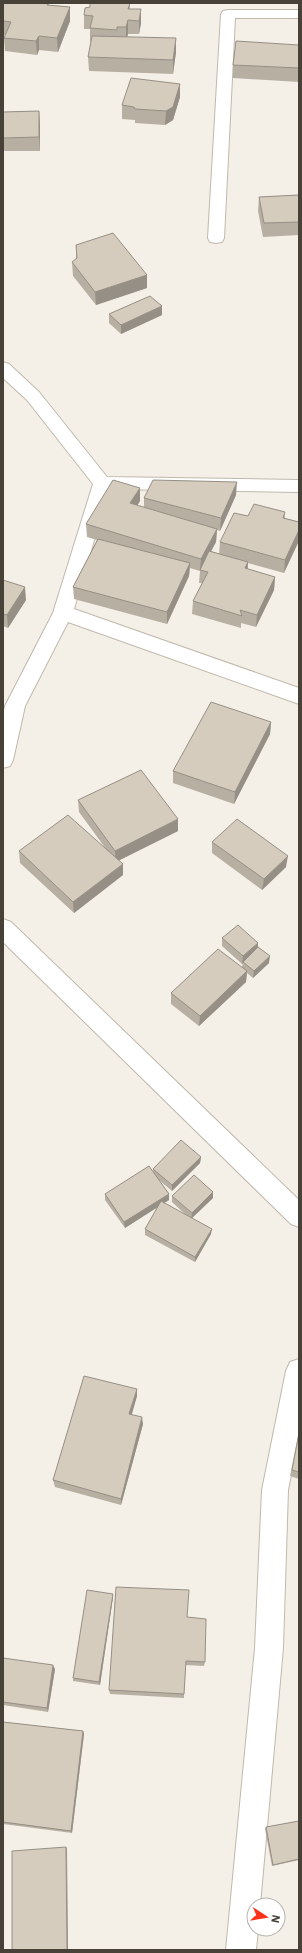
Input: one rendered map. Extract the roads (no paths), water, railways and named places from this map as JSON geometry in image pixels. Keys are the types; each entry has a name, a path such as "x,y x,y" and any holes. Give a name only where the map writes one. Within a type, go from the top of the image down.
{"street":[{"path":"216,238 228,14 299,14"},
{"path":"3,368 33,396 102,483"},
{"path":"102,483 299,486"},
{"path":"3,760 15,706 63,614 102,483"},
{"path":"63,614 299,696"},
{"path":"3,928 299,1216"},
{"path":"241,1950 269,1648 275,1490 299,1371"}]}
